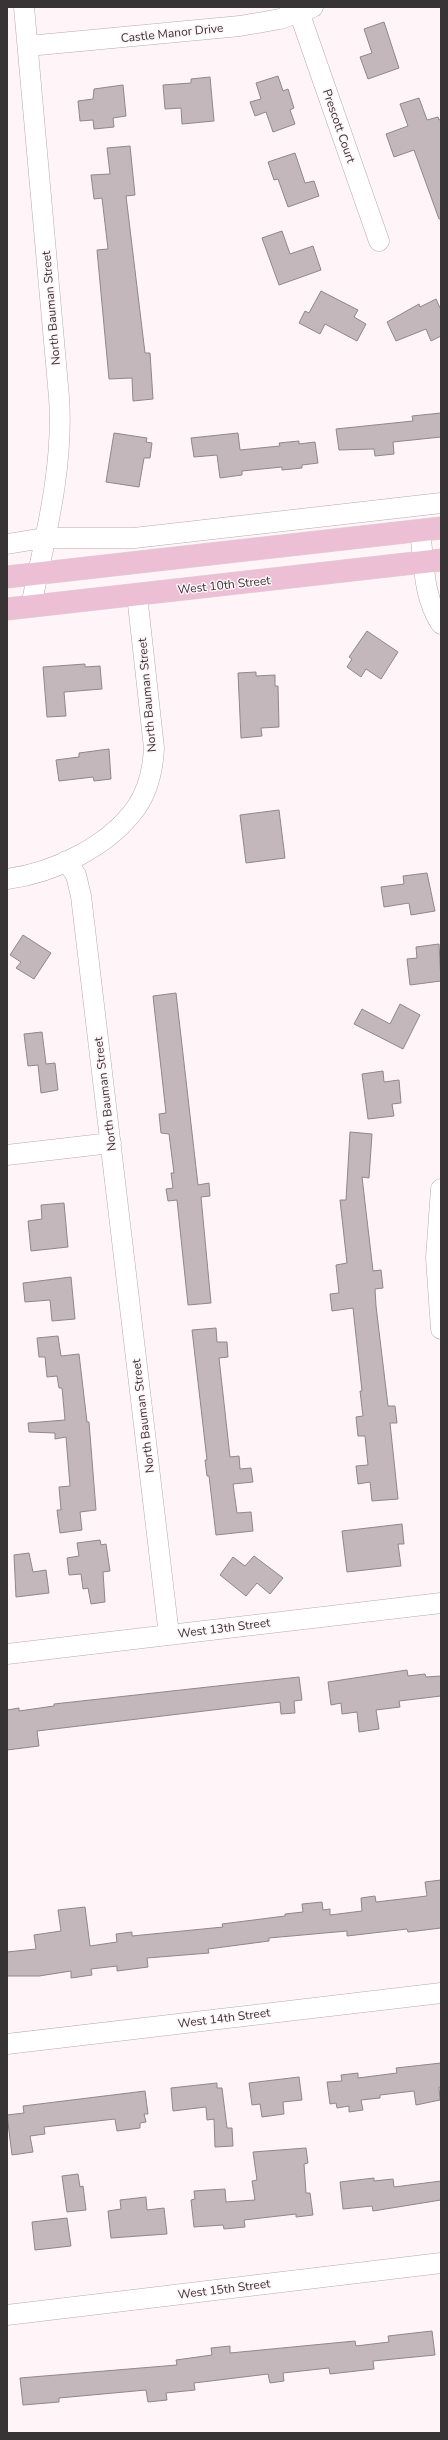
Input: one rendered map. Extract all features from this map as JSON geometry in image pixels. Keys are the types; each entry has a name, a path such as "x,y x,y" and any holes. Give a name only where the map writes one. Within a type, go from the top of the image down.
{"main road":[{"path":"7,577 430,529"},
{"name":"West 10th Street","path":"7,609 432,561"}],"street":[{"name":"North Bauman Street","path":"24,7 60,406 58,462 31,606"},
{"name":"Castle Manor Drive","path":"28,46 240,26 280,19 306,10"},
{"name":"Prescott Court","path":"306,10 379,241"},
{"path":"7,544 44,538 134,538 441,504"},
{"path":"430,529 432,561 429,599 435,615 441,624"},
{"name":"North Bauman Street","path":"138,595 154,748 150,778 137,807 128,818 92,848 66,861 76,874 80,888 169,1636"},
{"path":"7,879 24,877 66,861"},
{"path":"7,1155 111,1143"},
{"path":"441,1189 439,1246 441,1329"},
{"name":"West 13th Street","path":"7,1654 441,1603"},
{"name":"West 14th Street","path":"7,2044 441,1993"},
{"name":"West 15th Street","path":"7,2315 441,2263"}],"building":[{"path":"384,22 399,68 368,79 360,57 372,53 364,29"},
{"path":"278,76 283,91 288,89 294,108 290,110 295,124 273,132 266,112 255,116 250,102 261,99 256,83"},
{"path":"210,77 214,121 182,124 181,108 165,109 163,85 191,83 191,79"},
{"path":"123,85 126,116 113,118 114,127 94,129 93,120 80,121 78,101 93,99 94,89"},
{"path":"419,98 427,120 438,117 439,120 441,119 441,219 439,219 414,150 394,157 386,134 408,126 400,104"},
{"path":"130,146 135,195 126,196 145,353 150,353 153,399 133,401 132,378 109,379 97,250 108,249 102,198 94,199 91,175 110,174 107,148"},
{"path":"295,153 305,183 314,181 319,196 288,207 278,179 274,180 268,162"},
{"path":"282,231 290,254 313,246 321,270 279,285 262,238"},
{"path":"321,291 358,310 354,317 366,324 357,341 325,324 320,334 299,323 305,311 309,313"},
{"path":"436,299 441,310 441,336 431,341 426,329 396,341 387,322 419,304 420,307"},
{"path":"441,413 441,437 393,442 394,454 375,456 374,449 339,450 336,429 413,421 412,416"},
{"path":"114,433 147,438 146,442 152,443 150,458 144,458 139,487 106,482"},
{"path":"238,433 240,450 280,446 279,443 299,441 299,444 315,442 318,463 302,465 302,468 282,470 282,467 242,471 242,475 220,478 217,455 194,457 191,438"},
{"path":"367,631 398,652 381,679 366,669 361,677 347,667 352,659 349,657"},
{"path":"85,664 85,667 100,666 102,689 64,692 66,716 47,717 43,667"},
{"path":"256,672 256,676 275,675 275,686 278,686 279,727 261,728 262,736 241,738 238,673"},
{"path":"109,749 111,779 94,781 93,777 59,781 56,760 79,757 79,753"},
{"path":"279,810 285,858 246,863 240,815"},
{"path":"427,873 435,911 411,915 409,903 384,907 381,887 404,884 403,876"},
{"path":"23,935 51,953 34,979 16,968 21,962 10,955"},
{"path":"439,944 441,981 410,985 407,959 417,958 416,947"},
{"path":"176,993 198,1185 209,1183 210,1196 201,1197 211,1303 188,1305 177,1200 168,1201 166,1189 173,1188 171,1173 174,1173 169,1134 161,1133 159,1114 166,1113 153,996"},
{"path":"400,1004 420,1015 403,1049 354,1024 362,1009 390,1024"},
{"path":"42,1032 46,1064 55,1063 58,1090 41,1093 38,1065 28,1066 24,1034"},
{"path":"383,1071 384,1082 399,1080 401,1103 392,1104 394,1116 368,1119 362,1074"},
{"path":"350,1132 372,1134 369,1178 362,1177 373,1271 381,1270 383,1288 375,1289 376,1306 388,1406 395,1406 397,1423 390,1423 398,1499 372,1501 370,1482 358,1484 356,1466 368,1465 365,1436 358,1436 356,1417 363,1416 360,1391 362,1391 353,1308 332,1311 330,1294 339,1293 336,1265 347,1263 340,1200 346,1200"},
{"path":"64,1203 68,1247 31,1251 28,1221 42,1219 41,1205"},
{"path":"71,1277 75,1319 52,1321 50,1300 25,1302 23,1283"},
{"path":"216,1328 217,1342 227,1342 228,1357 219,1358 230,1457 239,1456 240,1469 251,1468 253,1482 233,1484 237,1513 251,1512 253,1531 216,1535 209,1476 207,1476 205,1460 207,1460 192,1330"},
{"path":"58,1336 61,1356 79,1354 87,1422 89,1422 96,1510 80,1512 82,1530 60,1533 57,1510 61,1510 59,1487 70,1486 66,1437 55,1439 55,1433 29,1432 28,1423 65,1420 62,1388 59,1388 57,1376 47,1377 45,1357 39,1357 37,1338"},
{"path":"402,1524 404,1544 398,1544 401,1566 347,1572 342,1531"},
{"path":"100,1540 101,1545 106,1544 110,1571 103,1572 105,1602 91,1604 88,1588 83,1589 81,1574 69,1575 67,1558 79,1556 77,1543"},
{"path":"29,1553 33,1572 46,1570 49,1593 16,1597 14,1555"},
{"path":"254,1556 283,1578 270,1594 257,1583 246,1596 220,1575 233,1557 245,1566"},
{"path":"407,1670 408,1676 425,1674 426,1677 441,1676 441,1696 399,1701 400,1707 376,1710 379,1729 359,1732 357,1712 342,1714 341,1703 331,1705 328,1682"},
{"path":"299,1677 302,1700 294,1701 295,1713 281,1714 280,1702 37,1731 39,1746 7,1750 7,1710 19,1708 19,1711 54,1706 54,1704"},
{"path":"441,1880 441,1928 408,1932 407,1929 347,1936 347,1931 269,1938 269,1941 208,1949 209,1953 147,1958 148,1967 117,1971 117,1966 91,1969 92,1975 71,1978 71,1971 39,1976 7,1976 7,1952 36,1949 34,1935 61,1931 58,1910 85,1907 90,1946 117,1942 116,1934 132,1932 132,1936 223,1927 222,1924 285,1916 285,1914 303,1912 302,1904 322,1902 323,1910 330,1909 330,1915 362,1911 361,1898 375,1896 376,1902 427,1896 425,1882"},
{"path":"441,2063 441,2087 439,2087 440,2100 416,2105 414,2091 380,2095 380,2098 361,2100 363,2110 349,2112 349,2106 337,2108 336,2103 330,2104 327,2082 342,2081 341,2075 358,2073 358,2078 397,2073 396,2068"},
{"path":"299,2077 302,2100 283,2102 284,2114 262,2117 260,2104 252,2105 249,2083"},
{"path":"217,2083 217,2088 222,2088 227,2128 232,2128 233,2146 215,2147 214,2119 207,2120 206,2107 173,2111 171,2088"},
{"path":"145,2091 148,2114 144,2114 146,2122 140,2123 140,2128 117,2131 115,2119 44,2127 45,2134 30,2136 33,2152 12,2155 7,2115 24,2113 23,2106"},
{"path":"306,2148 308,2163 304,2164 306,2193 310,2193 313,2215 296,2217 296,2214 244,2220 245,2227 224,2229 223,2225 194,2227 191,2200 195,2199 194,2191 225,2189 226,2202 255,2200 252,2181 257,2180 253,2152"},
{"path":"78,2174 80,2187 83,2186 86,2210 67,2212 62,2176"},
{"path":"374,2178 374,2181 393,2179 394,2187 441,2181 441,2200 373,2211 372,2206 343,2209 340,2182"},
{"path":"146,2197 147,2210 164,2208 167,2234 111,2238 108,2211 121,2209 120,2200"},
{"path":"67,2218 71,2246 35,2250 32,2222"},
{"path":"432,2331 435,2355 373,2361 374,2369 330,2374 329,2368 283,2373 284,2381 270,2383 268,2374 194,2383 195,2390 166,2393 167,2400 148,2402 146,2390 59,2398 59,2402 23,2405 20,2378 177,2365 176,2360 212,2355 211,2348 230,2346 230,2353 355,2341 356,2346 389,2342 388,2336"}]}
